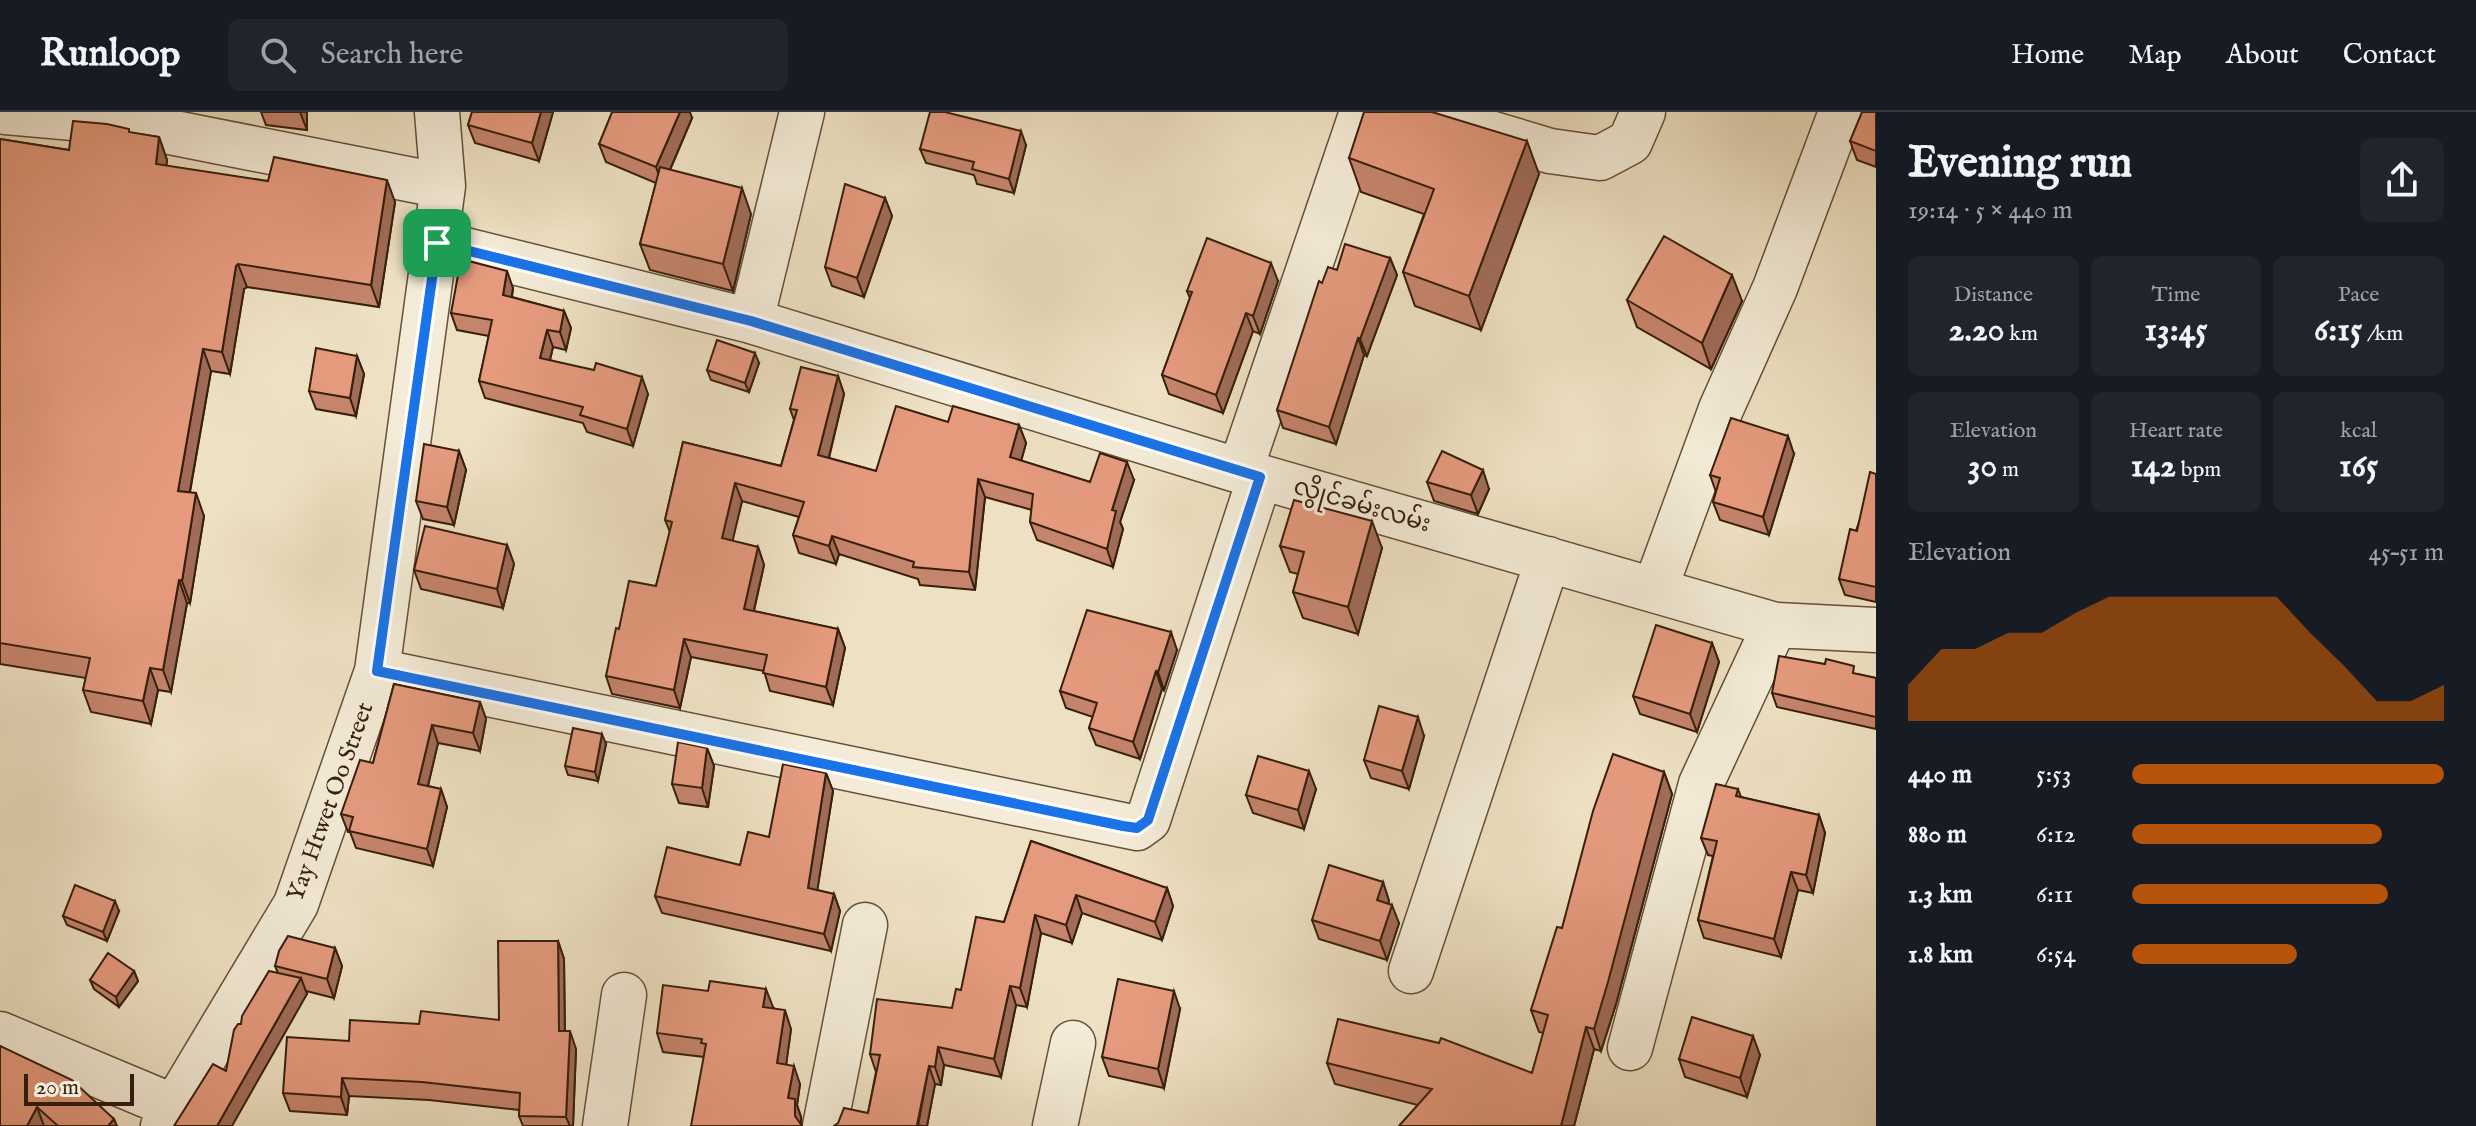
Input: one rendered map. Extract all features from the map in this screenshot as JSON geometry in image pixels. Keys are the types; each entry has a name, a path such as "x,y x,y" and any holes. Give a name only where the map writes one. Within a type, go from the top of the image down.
{"street":[{"path":"6,112 119,122 443,186"},
{"name":"Yay Htwet Oo Street","path":"168,1116 296,904 377,671 437,243 443,186 437,112"},
{"path":"751,321 802,112"},
{"path":"377,671 1137,828 1148,820 1250,474 1362,112"},
{"path":"1420,112 1550,151 1600,158 1630,142 1643,112"},
{"path":"1655,589 1721,409 1775,288 1841,112"},
{"name":"လွိုင်ခမ်းလမ်း","path":"437,243 751,321 1250,474 1775,625 1876,630"},
{"path":"1411,971 1548,559"},
{"path":"1630,1048 1701,784 1775,625"},
{"path":"825,1126 865,925"},
{"path":"605,1126 624,995"},
{"path":"0,1034 168,1116"},
{"path":"1055,1126 1073,1043"}],"building":[{"path":"472,112 541,112 532,143 468,125"},
{"path":"612,112 680,112 656,167 599,144"},
{"path":"930,112 945,112 1021,131 1009,179 972,169 974,162 920,149"},
{"path":"1364,112 1432,112 1527,141 1469,296 1403,272 1434,189 1349,158"},
{"path":"1862,112 1876,112 1876,151 1850,141"},
{"path":"73,121 107,124 129,129 129,132 159,137 156,164 268,181 274,157 387,180 371,285 236,266 222,352 203,349 178,491 196,493 182,581 179,580 163,670 150,668 143,701 83,690 90,658 0,643 0,139 69,150"},
{"path":"660,167 742,188 723,264 640,244"},
{"path":"845,184 885,198 857,278 825,267"},
{"path":"1664,236 1732,275 1702,343 1627,300"},
{"path":"1207,238 1271,263 1253,316 1246,313 1216,395 1162,375 1192,292 1187,291"},
{"path":"1345,244 1390,258 1358,338 1329,427 1277,410 1319,281 1322,283 1328,267 1337,270"},
{"path":"461,259 507,271 503,295 564,311 560,332 547,330 540,358 594,370 596,363 642,377 627,429 580,415 583,407 479,381 492,320 451,313"},
{"path":"717,340 755,353 745,383 707,370"},
{"path":"316,348 357,356 350,398 309,391"},
{"path":"801,367 838,376 818,455 876,471 896,406 948,422 953,406 1019,425 1010,457 1090,482 1100,453 1127,462 1112,510 1116,511 1107,549 1030,522 1033,494 978,479 969,572 913,567 914,562 832,536 829,546 793,535 804,502 735,483 722,538 758,547 744,609 838,629 826,687 763,673 767,655 684,639 674,690 606,676 629,581 656,586 672,522 665,520 683,442 781,466 797,410 790,409"},
{"path":"1731,418 1788,436 1763,517 1713,502 1720,478 1710,475"},
{"path":"424,444 459,451 447,507 416,501"},
{"path":"1442,451 1483,470 1471,495 1427,482"},
{"path":"1870,472 1876,474 1876,587 1839,579 1850,529 1857,531"},
{"path":"1294,500 1372,521 1348,607 1293,592 1304,552 1280,546"},
{"path":"425,526 507,545 497,589 414,570"},
{"path":"1087,610 1171,632 1133,742 1089,728 1097,703 1060,691"},
{"path":"1656,625 1712,643 1690,714 1633,696"},
{"path":"1779,656 1825,664 1826,659 1854,666 1853,673 1876,678 1876,717 1772,693"},
{"path":"394,684 480,702 473,733 432,725 418,784 441,789 427,849 349,831 353,817 341,814 360,760 373,763"},
{"path":"1379,706 1418,717 1402,771 1364,760"},
{"path":"573,728 602,734 595,772 565,766"},
{"path":"678,742 707,748 702,788 672,784"},
{"path":"1613,754 1664,772 1608,982 1594,1029 1586,1027 1561,1126 1399,1126 1432,1089 1327,1063 1338,1019 1439,1043 1441,1038 1532,1073 1548,1015 1531,1010 1557,927 1562,928 1593,811"},
{"path":"1258,756 1309,771 1298,810 1246,795"},
{"path":"783,764 826,773 808,888 834,894 824,934 655,896 667,847 740,865 748,832 769,837"},
{"path":"1716,784 1738,789 1736,796 1819,815 1806,875 1791,872 1774,939 1698,920 1717,841 1701,838"},
{"path":"1031,841 1167,888 1155,922 1076,895 1066,925 1035,915 1020,988 1010,986 994,1059 938,1047 935,1067 929,1066 917,1125 922,1126 834,1126 844,1108 868,1113 880,1055 870,1054 877,999 952,1008 956,989 961,990 976,917 1004,922"},
{"path":"1329,865 1383,882 1377,900 1392,905 1380,941 1312,920"},
{"path":"75,885 115,901 103,932 63,916"},
{"path":"288,936 335,948 327,979 275,966"},
{"path":"498,941 558,941 559,1031 570,1031 566,1117 519,1116 520,1093 422,1082 342,1078 341,1097 283,1093 287,1037 349,1041 350,1020 419,1024 421,1011 499,1020"},
{"path":"108,953 134,971 116,997 90,980"},
{"path":"269,971 301,978 217,1126 174,1126 213,1064 226,1071 234,1030 241,1024 242,1016"},
{"path":"1118,979 1174,991 1158,1069 1102,1057"},
{"path":"710,981 766,989 763,1007 785,1010 777,1063 794,1066 788,1098 795,1099 795,1116 802,1126 691,1126 706,1044 701,1043 702,1039 657,1033 663,985 708,991"},
{"path":"1692,1017 1753,1036 1740,1078 1679,1059"},
{"path":"0,1046 72,1080 114,1119 108,1126 58,1126 37,1107 27,1126 0,1126"}],"route":[{"path":"437,243 751,321 1260,477 1148,820 1137,828 1123,826 377,671 437,243"}]}
